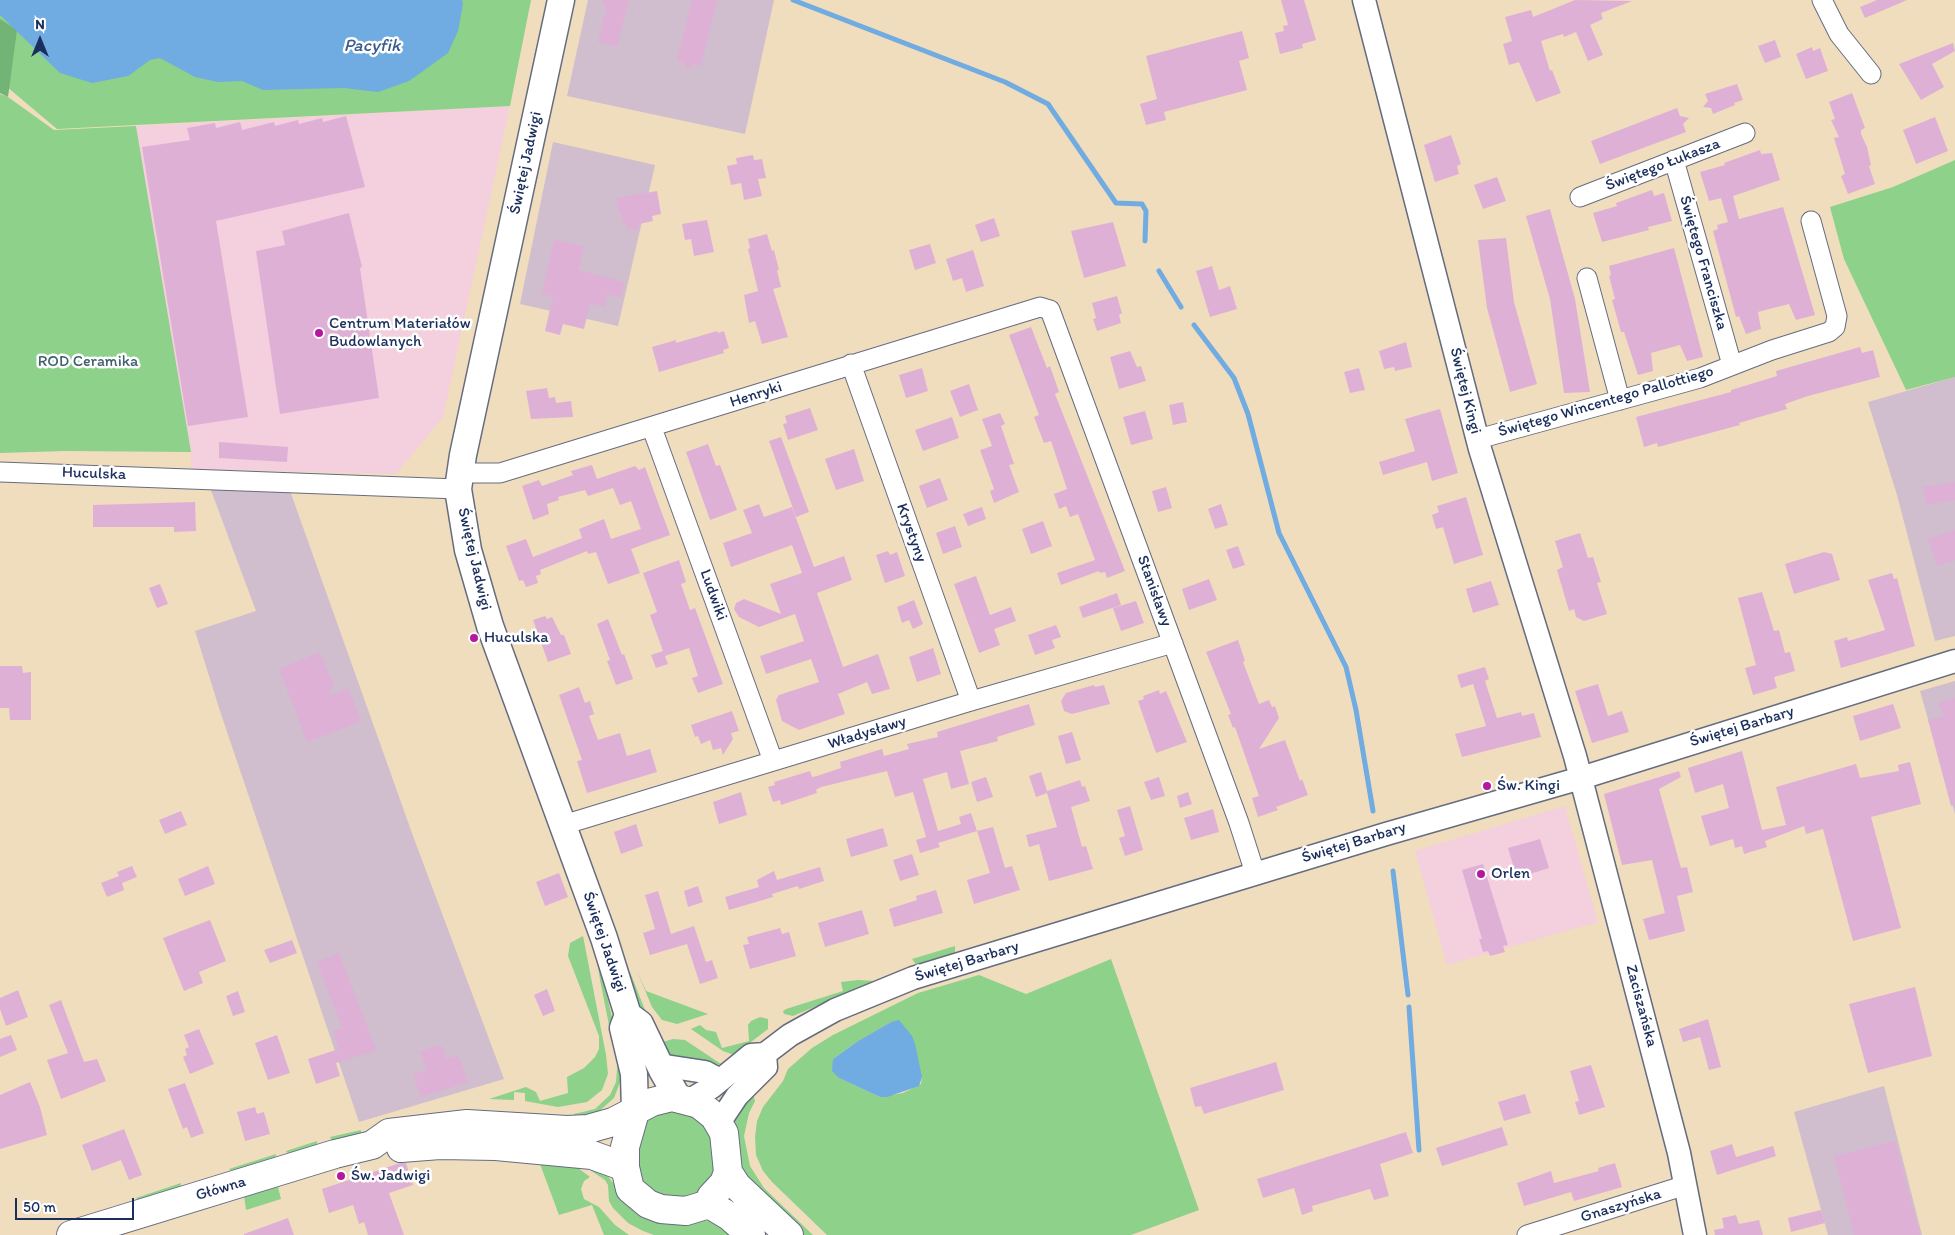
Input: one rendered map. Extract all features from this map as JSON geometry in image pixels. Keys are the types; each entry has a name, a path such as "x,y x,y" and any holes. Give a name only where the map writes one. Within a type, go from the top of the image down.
{"main road":[{"name":"Świętej Jadwigi","path":"561,0 458,481 468,550 490,626 604,938 628,1015 640,1024 659,1065 684,1099"},
{"name":"Świętej Jadwigi","path":"628,1015 623,1028 634,1074 635,1112"},
{"path":"684,1099 708,1110 719,1123 726,1144 728,1172 724,1183 711,1197 709,1204 697,1209 672,1212 648,1204 630,1188 625,1167 625,1147 635,1112 658,1100 684,1099"},
{"name":"Główna","path":"71,1235 372,1144 389,1133 451,1125 484,1124 567,1130 588,1129 613,1122 635,1112"},
{"name":"Główna","path":"372,1144 394,1150 440,1145 496,1146 592,1155 625,1167"},
{"path":"728,1172 737,1186 789,1235"},
{"path":"709,1204 729,1216 751,1235"}],"street":[{"name":"Świętej Kingi","path":"1364,0 1478,439 1581,778"},
{"path":"1822,0 1840,34 1871,74"},
{"name":"Świętego Łukasza","path":"1580,197 1745,133"},
{"name":"Świętego Franciszka","path":"1674,160 1732,365"},
{"name":"Świętego Wincentego Pallottiego","path":"1478,439 1700,378 1829,332 1835,328 1837,316 1811,222"},
{"path":"1587,278 1620,400"},
{"name":"Henryki","path":"458,481 500,473 652,428 851,364 1040,307 1050,310"},
{"name":"Stanisławy","path":"1050,310 1239,823 1255,873"},
{"name":"Krystyny","path":"851,364 971,702"},
{"name":"Ludwiki","path":"652,428 773,761"},
{"name":"Huculska","path":"0,472 458,481"},
{"name":"Władysławy","path":"563,825 971,702 1173,644"},
{"name":"Świętej Barbary","path":"684,1099 720,1080 750,1055 765,1054 790,1035 835,1010 904,982 1255,873 1581,778 1955,661"},
{"name":"Zaciszańska","path":"1581,778 1679,1153 1695,1235"},
{"path":"719,1123 737,1096 766,1067 765,1054"},
{"path":"659,1065 705,1072 720,1080"},
{"name":"Gnaszyńska","path":"1527,1235 1686,1185"}],"shaded area":[{"path":"588,0 774,0 745,134 567,96"},
{"path":"510,106 443,417 396,474 191,469 191,452 136,126"},
{"path":"553,142 655,165 618,326 520,304"},
{"path":"1955,377 1955,636 1935,641 1897,495 1868,402"},
{"path":"209,485 289,488 413,836 504,1079 359,1122 220,711 195,631 256,611"},
{"path":"1955,681 1955,814 1920,691"},
{"path":"1565,806 1598,922 1447,965 1415,851"},
{"path":"1884,1086 1922,1235 1828,1235 1794,1112"}],"green space":[{"path":"0,0 531,0 510,106 57,129 0,81"},
{"path":"0,19 17,30 8,97 0,93"},
{"name":"ROD Ceramika","path":"0,94 8,97 54,130 136,126 191,452 65,451 0,453"},
{"path":"1955,160 1955,377 1906,390 1844,259 1830,207 1893,187"},
{"path":"583,936 606,1055 608,1074 602,1090 587,1102 558,1107 525,1101 525,1093 514,1092 514,1100 489,1099 526,1087 536,1092 540,1101 568,1093 567,1077 584,1068 595,1057 599,1049 599,1036 568,956 570,943"},
{"path":"594,940 617,1039 612,1040"},
{"path":"955,946 955,954 917,966 912,959"},
{"path":"1111,959 1199,1210 1131,1235 827,1235 763,1171 756,1155 755,1137 757,1121 763,1107 783,1081 788,1069 812,1048 833,1035 918,993 979,975 1026,994","holes":["891,1022 922,1077 921,1084 903,1093 880,1097 839,1078 833,1059 858,1041"]},
{"path":"636,969 646,991 708,1014 677,1024 662,1020 652,1007"},
{"path":"630,972 647,1015 656,1027 648,1029 627,975"},
{"path":"875,981 793,1016 784,1014 783,1011 786,1009 843,991 841,982"},
{"path":"760,1017 768,1019 768,1029 734,1055 723,1051 691,1029 700,1025 706,1030 716,1032 722,1048 749,1041 748,1025 751,1021"},
{"path":"673,1039 685,1040 721,1064 716,1065 671,1058 656,1044"},
{"path":"618,1057 622,1077 614,1098 597,1113 573,1119 574,1114 595,1109 610,1095 616,1082"},
{"path":"753,1094 755,1101 749,1113 744,1136 750,1166 764,1188 813,1235 802,1235 741,1171 734,1130 735,1116"},
{"path":"674,1111 692,1115 706,1126 711,1136 715,1166 713,1184 693,1198 662,1198 642,1182 633,1165 645,1123 655,1115"},
{"path":"361,1130 361,1135 333,1142 330,1137"},
{"path":"317,1141 317,1146 289,1155 286,1151"},
{"path":"276,1154 275,1159 233,1172 229,1169"},
{"path":"579,1163 607,1175 623,1196 700,1220 715,1221 738,1235 654,1235 643,1231 628,1223 613,1208 609,1201 608,1185 605,1180"},
{"path":"540,1164 578,1168 590,1177 584,1181 581,1189 584,1199 599,1207 615,1225 629,1235 604,1235 592,1205 559,1215"},
{"path":"181,1183 180,1189 140,1201 136,1198"},
{"path":"278,1187 281,1199 246,1210 244,1195"}],"water":[{"name":"Pacyfik","path":"0,0 462,0 463,4 458,31 448,53 409,81 378,92 344,88 263,90 242,81 218,82 195,77 160,58 150,60 128,76 92,83 60,73 0,15"},
{"path":"899,1020 912,1036 915,1044 922,1077 919,1086 887,1097 880,1097 839,1078 832,1071 833,1059 858,1041 891,1022"}],"building":[{"path":"602,0 629,0 617,46 598,42 606,9"},
{"path":"692,0 717,0 701,66 695,64 688,69 683,62 677,60"},
{"path":"1281,0 1304,0 1316,40 1302,44 1303,48 1280,54 1275,33 1284,31 1283,26 1288,25"},
{"path":"1575,0 1632,1 1601,13 1603,19 1590,25 1603,55 1588,61 1576,32 1564,37 1563,34 1541,41 1550,71 1552,70 1561,93 1536,102 1519,62 1509,65 1503,44 1512,41 1505,17 1531,10 1533,17"},
{"path":"1877,0 1907,0 1865,18 1860,7"},
{"path":"1242,31 1249,58 1239,61 1247,90 1164,112 1166,120 1146,125 1140,104 1157,99 1146,56"},
{"path":"1775,40 1781,57 1765,63 1758,46"},
{"path":"1953,43 1955,51 1932,64 1944,87 1921,100 1899,64"},
{"path":"1812,47 1813,51 1820,48 1828,71 1806,79 1796,54"},
{"path":"1737,84 1743,100 1713,114 1711,108 1703,107 1708,101 1705,94"},
{"path":"1852,93 1865,128 1861,130 1861,134 1867,147 1871,165 1869,166 1875,184 1848,194 1841,176 1845,174 1834,138 1839,137 1831,120 1835,119 1829,102"},
{"path":"1677,108 1680,116 1689,118 1683,124 1686,132 1600,164 1591,141"},
{"name":"Centrum Materiałów Budowlanych","path":"346,116 365,187 216,221 248,417 188,426 142,147 190,140 187,128 215,123 216,128 240,122 242,130 274,122 275,126 298,120 299,124 322,118 323,122"},
{"path":"1935,117 1948,151 1916,164 1903,130"},
{"path":"1451,135 1461,164 1457,166 1459,174 1435,182 1424,145"},
{"path":"1760,150 1761,154 1772,153 1780,180 1733,196 1739,219 1783,207 1815,315 1796,320 1789,304 1758,312 1761,329 1746,334 1739,316 1736,317 1713,231 1718,229 1717,225 1728,222 1721,198 1709,201 1700,172 1725,165 1724,163"},
{"path":"753,155 754,160 762,159 766,178 758,179 762,196 744,200 741,183 731,185 727,166 737,164 736,158"},
{"path":"1497,177 1506,201 1483,209 1474,185"},
{"path":"1652,190 1654,196 1664,193 1672,221 1648,227 1649,230 1602,242 1593,213 1617,206 1616,203"},
{"path":"657,191 661,214 652,216 653,221 639,224 640,228 628,230 626,223 623,224 616,198"},
{"path":"1550,209 1575,299 1590,392 1564,393 1550,299 1526,216"},
{"path":"349,213 362,267 360,268 379,398 280,414 256,251 285,245 282,231"},
{"path":"994,218 1000,236 981,242 975,225"},
{"path":"707,220 714,252 694,256 691,239 685,240 682,224"},
{"path":"1113,222 1126,266 1084,278 1071,231"},
{"path":"767,234 772,251 774,250 781,287 773,289 788,337 762,344 755,321 749,323 744,295 758,291 748,249 750,248 748,239"},
{"path":"1506,238 1514,302 1537,384 1510,392 1487,308 1478,240"},
{"path":"554,240 584,246 578,270 624,282 621,297 607,294 605,307 590,303 584,329 563,324 560,335 545,331 553,296 542,294"},
{"path":"930,244 936,263 915,270 909,250"},
{"path":"1674,248 1703,357 1687,361 1680,345 1651,353 1653,371 1638,375 1624,332 1621,332 1612,300 1615,299 1609,276 1611,275 1609,266"},
{"path":"973,250 984,286 966,292 962,278 953,281 946,259"},
{"path":"1212,266 1219,290 1230,286 1237,309 1210,317 1196,271"},
{"path":"1117,296 1122,313 1119,315 1121,323 1097,331 1093,319 1096,318 1092,303"},
{"path":"1031,327 1047,368 1050,366 1059,392 1055,394 1125,571 1107,578 1105,572 1100,573 1099,571 1061,585 1057,573 1095,560 1078,514 1070,517 1066,506 1059,509 1054,494 1067,489 1051,441 1044,443 1034,417 1039,415 1009,335"},
{"path":"717,331 718,333 724,331 729,348 723,350 724,353 659,372 652,347 676,340 676,343"},
{"path":"1406,342 1412,367 1395,371 1394,367 1384,369 1379,351"},
{"path":"1860,347 1862,353 1873,350 1880,377 1808,396 1785,404 1787,409 1739,423 1740,425 1658,447 1657,443 1644,447 1636,417 1731,392 1731,390 1777,376 1776,371"},
{"path":"1130,351 1137,367 1141,366 1146,381 1119,389 1110,357"},
{"path":"922,368 928,391 906,398 899,375"},
{"path":"1359,368 1365,390 1350,393 1344,372"},
{"path":"969,384 978,410 960,417 950,391"},
{"path":"547,388 549,398 555,397 556,403 571,401 573,417 531,419 526,391"},
{"path":"1183,402 1187,422 1173,425 1169,405"},
{"path":"810,408 818,430 788,440 783,424 787,423 785,416"},
{"path":"1440,409 1458,473 1432,481 1427,462 1383,475 1379,462 1415,451 1405,419"},
{"path":"1145,411 1153,439 1131,445 1123,417"},
{"path":"1000,413 1005,424 1001,426 1014,464 1009,465 1019,492 994,503 990,491 994,489 980,450 992,446 982,419"},
{"path":"952,417 959,438 923,451 915,430"},
{"path":"781,437 809,512 796,517 769,441"},
{"path":"219,442 288,447 287,462 219,458"},
{"path":"708,444 716,466 720,465 737,510 710,520 686,452"},
{"path":"854,449 864,481 836,490 825,459"},
{"path":"592,465 597,479 635,466 639,470 645,467 670,535 631,549 640,573 608,584 596,552 588,554 587,551 540,570 541,574 536,576 538,583 526,587 523,580 519,581 506,546 526,539 533,557 582,538 579,529 604,519 611,539 641,529 631,501 620,505 613,488 588,496 585,490 558,497 559,500 547,504 549,514 533,520 522,486 539,480 542,486 573,475 571,471"},
{"path":"940,478 948,500 927,508 919,486"},
{"path":"1955,482 1955,500 1926,505 1923,487"},
{"path":"1166,487 1172,508 1158,512 1152,491"},
{"path":"1466,497 1483,555 1454,564 1443,527 1436,529 1432,515 1439,512 1437,506"},
{"path":"195,502 196,531 174,532 174,527 93,527 93,505"},
{"path":"759,504 764,517 792,507 814,567 844,556 852,580 817,593 843,667 878,654 890,689 872,694 867,682 838,694 845,714 799,730 782,721 776,700 779,695 819,682 811,659 766,674 760,656 804,641 795,614 759,627 739,617 734,609 736,603 744,599 781,614 770,584 802,573 792,545 731,567 723,543 752,533 743,510"},
{"path":"1221,504 1228,525 1215,529 1208,509"},
{"path":"982,507 986,519 968,526 963,514"},
{"path":"1043,521 1052,546 1031,554 1022,529"},
{"path":"955,526 962,547 943,554 936,533"},
{"path":"1955,530 1955,560 1937,566 1928,539"},
{"path":"1580,533 1588,558 1593,557 1601,582 1597,583 1607,614 1584,621 1576,617 1574,609 1569,611 1557,570 1563,567 1555,541"},
{"path":"1238,546 1245,565 1233,569 1226,550"},
{"path":"888,551 890,555 897,552 905,576 885,583 876,555"},
{"path":"1824,552 1832,554 1840,580 1794,594 1785,564"},
{"path":"679,560 686,582 681,584 690,610 695,608 723,684 698,693 692,678 698,676 689,648 665,656 668,664 656,668 651,655 663,651 650,615 657,612 643,573"},
{"path":"1892,573 1894,579 1897,578 1915,646 1841,668 1834,641 1847,637 1848,641 1885,630 1868,580"},
{"path":"976,576 990,615 1011,607 1016,621 994,629 1000,645 979,653 954,584"},
{"path":"1209,579 1217,600 1189,610 1182,589"},
{"path":"1491,581 1499,605 1473,613 1466,589"},
{"path":"160,584 168,604 157,608 149,588"},
{"path":"1762,592 1774,631 1779,630 1785,653 1790,652 1795,671 1774,677 1777,688 1753,695 1745,668 1756,665 1738,598"},
{"path":"1117,593 1121,605 1083,618 1079,607"},
{"path":"914,600 923,624 913,629 909,620 902,623 897,607"},
{"path":"1136,601 1144,623 1121,631 1113,608"},
{"path":"545,616 547,619 552,617 561,635 564,635 571,654 548,662 533,620"},
{"path":"608,619 633,679 616,685 607,661 610,660 597,624"},
{"path":"1056,625 1061,637 1052,640 1055,648 1035,655 1028,635"},
{"path":"1238,640 1245,661 1243,662 1259,704 1269,700 1272,707 1275,706 1279,718 1259,749 1285,740 1300,781 1302,779 1308,795 1276,807 1278,810 1258,817 1252,798 1259,796 1235,727 1233,728 1228,715 1231,714 1206,652"},
{"path":"933,648 941,674 917,682 909,657"},
{"path":"320,652 331,679 334,680 329,696 348,688 361,721 307,742 279,669"},
{"path":"0,666 22,666 23,673 31,672 31,720 10,720 9,708 0,708"},
{"path":"1485,667 1489,679 1485,681 1497,718 1521,712 1522,716 1534,713 1541,737 1462,757 1455,734 1486,726 1473,684 1461,688 1457,675"},
{"path":"1598,684 1608,716 1622,711 1629,732 1592,743 1575,691"},
{"path":"1094,685 1095,687 1104,685 1110,704 1072,714 1064,711 1061,701 1066,693"},
{"path":"579,687 585,703 590,701 594,714 589,716 598,740 620,733 627,756 650,749 657,772 587,793 577,761 582,760 559,695"},
{"path":"1159,690 1160,694 1166,691 1187,742 1156,753 1138,701 1144,699 1143,696"},
{"path":"1955,698 1955,805 1951,806 1928,720 1944,716 1938,703"},
{"path":"1029,704 1035,725 997,737 998,741 960,751 969,784 951,789 947,772 923,779 938,831 961,824 959,817 971,813 977,831 938,843 940,847 920,853 916,840 926,837 913,792 895,797 887,771 821,787 816,790 817,793 781,805 780,800 773,802 768,787 775,785 774,782 810,771 812,777 817,776 841,768 840,762 882,749 884,756 909,749 907,744 938,737 937,732"},
{"path":"1893,704 1901,728 1860,741 1853,716"},
{"path":"732,711 739,731 731,733 733,739 723,755 721,748 713,750 710,740 701,744 698,736 695,737 691,725"},
{"path":"1072,732 1081,760 1066,764 1058,736"},
{"path":"1742,751 1762,830 1786,825 1776,787 1856,764 1860,778 1899,771 1898,765 1910,762 1921,804 1871,817 1901,928 1853,941 1823,829 1806,834 1804,826 1765,841 1767,847 1744,854 1742,846 1735,848 1733,839 1710,846 1701,816 1729,808 1723,784 1695,793 1688,768"},
{"path":"1679,771 1681,777 1659,789 1681,868 1687,867 1693,892 1677,896 1685,931 1649,940 1643,919 1665,913 1652,860 1622,865 1604,794"},
{"path":"1041,772 1047,791 1080,780 1082,787 1085,786 1090,801 1071,807 1082,847 1086,846 1093,869 1049,881 1039,844 1029,847 1026,835 1057,827 1047,793 1036,797 1029,776"},
{"path":"986,777 993,797 977,802 971,782"},
{"path":"1159,777 1165,796 1151,800 1144,782"},
{"path":"741,792 747,815 719,824 713,802"},
{"path":"1188,792 1192,804 1180,808 1177,796"},
{"path":"1130,806 1143,850 1125,856 1119,838 1125,836 1117,810"},
{"path":"1213,809 1219,832 1191,840 1184,818"},
{"path":"181,811 187,825 165,834 159,820"},
{"path":"636,824 643,846 621,854 614,832"},
{"path":"993,827 1005,868 1012,866 1020,890 974,904 967,880 990,873 977,831"},
{"path":"883,828 888,846 851,857 846,839"},
{"path":"1540,839 1549,868 1517,878 1508,848"},
{"path":"912,854 919,875 900,881 893,860"},
{"path":"1483,864 1508,945 1503,946 1505,952 1490,956 1488,951 1483,952 1479,939 1482,939 1462,870"},
{"path":"132,866 137,877 122,883 124,890 107,897 101,883 119,876 117,872"},
{"path":"208,866 215,884 185,896 178,879"},
{"path":"820,867 824,881 799,889 798,886 772,894 773,897 729,910 725,897 759,887 757,880 774,871 777,880"},
{"path":"559,873 568,897 545,906 536,882"},
{"path":"698,886 703,902 688,907 684,891"},
{"path":"936,890 943,913 894,927 889,909 917,900 916,896"},
{"path":"658,891 671,934 694,926 706,962 712,960 718,978 700,984 687,944 650,955 643,933 655,929 645,895"},
{"path":"862,910 869,934 825,947 818,923"},
{"path":"210,920 226,961 199,972 203,983 184,991 163,938"},
{"path":"780,928 782,934 789,932 796,956 750,969 743,945 749,944 747,937"},
{"path":"292,940 297,953 270,963 264,950"},
{"path":"339,953 376,1050 336,1063 340,1076 316,1084 308,1059 339,1049 333,1031 342,1028 317,962"},
{"path":"1915,987 1932,1056 1868,1073 1849,1004"},
{"path":"547,989 555,1011 543,1016 534,995"},
{"path":"18,990 28,1017 6,1026 0,1009 0,998"},
{"path":"238,991 245,1012 233,1016 226,996"},
{"path":"61,1000 84,1062 97,1059 106,1081 61,1099 47,1060 68,1053 49,1005"},
{"path":"1708,1019 1721,1067 1709,1070 1700,1037 1683,1042 1679,1029"},
{"path":"199,1029 214,1064 190,1074 183,1057 187,1055 185,1049 189,1047 184,1035"},
{"path":"11,1035 17,1050 0,1057 0,1039"},
{"path":"277,1035 290,1073 268,1080 255,1043"},
{"path":"441,1045 446,1059 456,1056 460,1059 468,1082 421,1097 413,1075 427,1069 420,1051"},
{"path":"1276,1062 1284,1090 1204,1114 1201,1106 1195,1107 1190,1088"},
{"path":"1591,1065 1605,1107 1579,1115 1575,1102 1579,1101 1570,1071"},
{"path":"30,1082 40,1107 47,1135 0,1149 0,1095"},
{"path":"185,1083 204,1133 191,1138 187,1127 183,1129 168,1089"},
{"path":"1525,1094 1531,1113 1504,1121 1498,1102"},
{"path":"255,1107 257,1114 264,1112 270,1134 245,1141 237,1112"},
{"path":"1502,1127 1508,1145 1442,1166 1436,1148"},
{"path":"124,1129 142,1175 129,1180 121,1160 92,1171 82,1145"},
{"path":"1406,1132 1413,1153 1380,1164 1389,1196 1374,1200 1370,1189 1312,1206 1313,1211 1302,1215 1294,1188 1263,1198 1257,1179"},
{"path":"1895,1141 1920,1235 1854,1235 1834,1156"},
{"path":"1732,1144 1736,1157 1773,1146 1776,1156 1717,1175 1710,1151"},
{"path":"400,1163 406,1163 413,1185 389,1193 404,1235 368,1235 364,1222 359,1224 353,1205 329,1213 322,1189"},
{"path":"1615,1163 1622,1187 1574,1201 1571,1192 1524,1206 1517,1183 1551,1171 1554,1183 1599,1171 1598,1168"},
{"path":"1821,1210 1825,1223 1791,1232 1788,1218"},
{"path":"1736,1215 1739,1224 1759,1220 1763,1235 1715,1235 1714,1230 1724,1228 1722,1218"},
{"path":"288,1218 294,1235 244,1235 244,1234"}],"waterway":[{"path":"793,0 1005,82 1048,104 1116,203 1142,204 1146,211 1145,241"},
{"path":"1159,271 1181,307"},
{"path":"1194,325 1234,378 1248,414 1279,533 1346,667 1356,710 1373,811"},
{"path":"1393,871 1408,995"},
{"path":"1409,1007 1419,1150"}],"place":[{"name":"Centrum Materiałów Budowlanych","path":"319,333"},
{"name":"Huculska","path":"474,638"},
{"name":"Św. Kingi","path":"1487,786"},
{"name":"Orlen","path":"1481,874"},
{"name":"Św. Jadwigi","path":"341,1176"}]}
